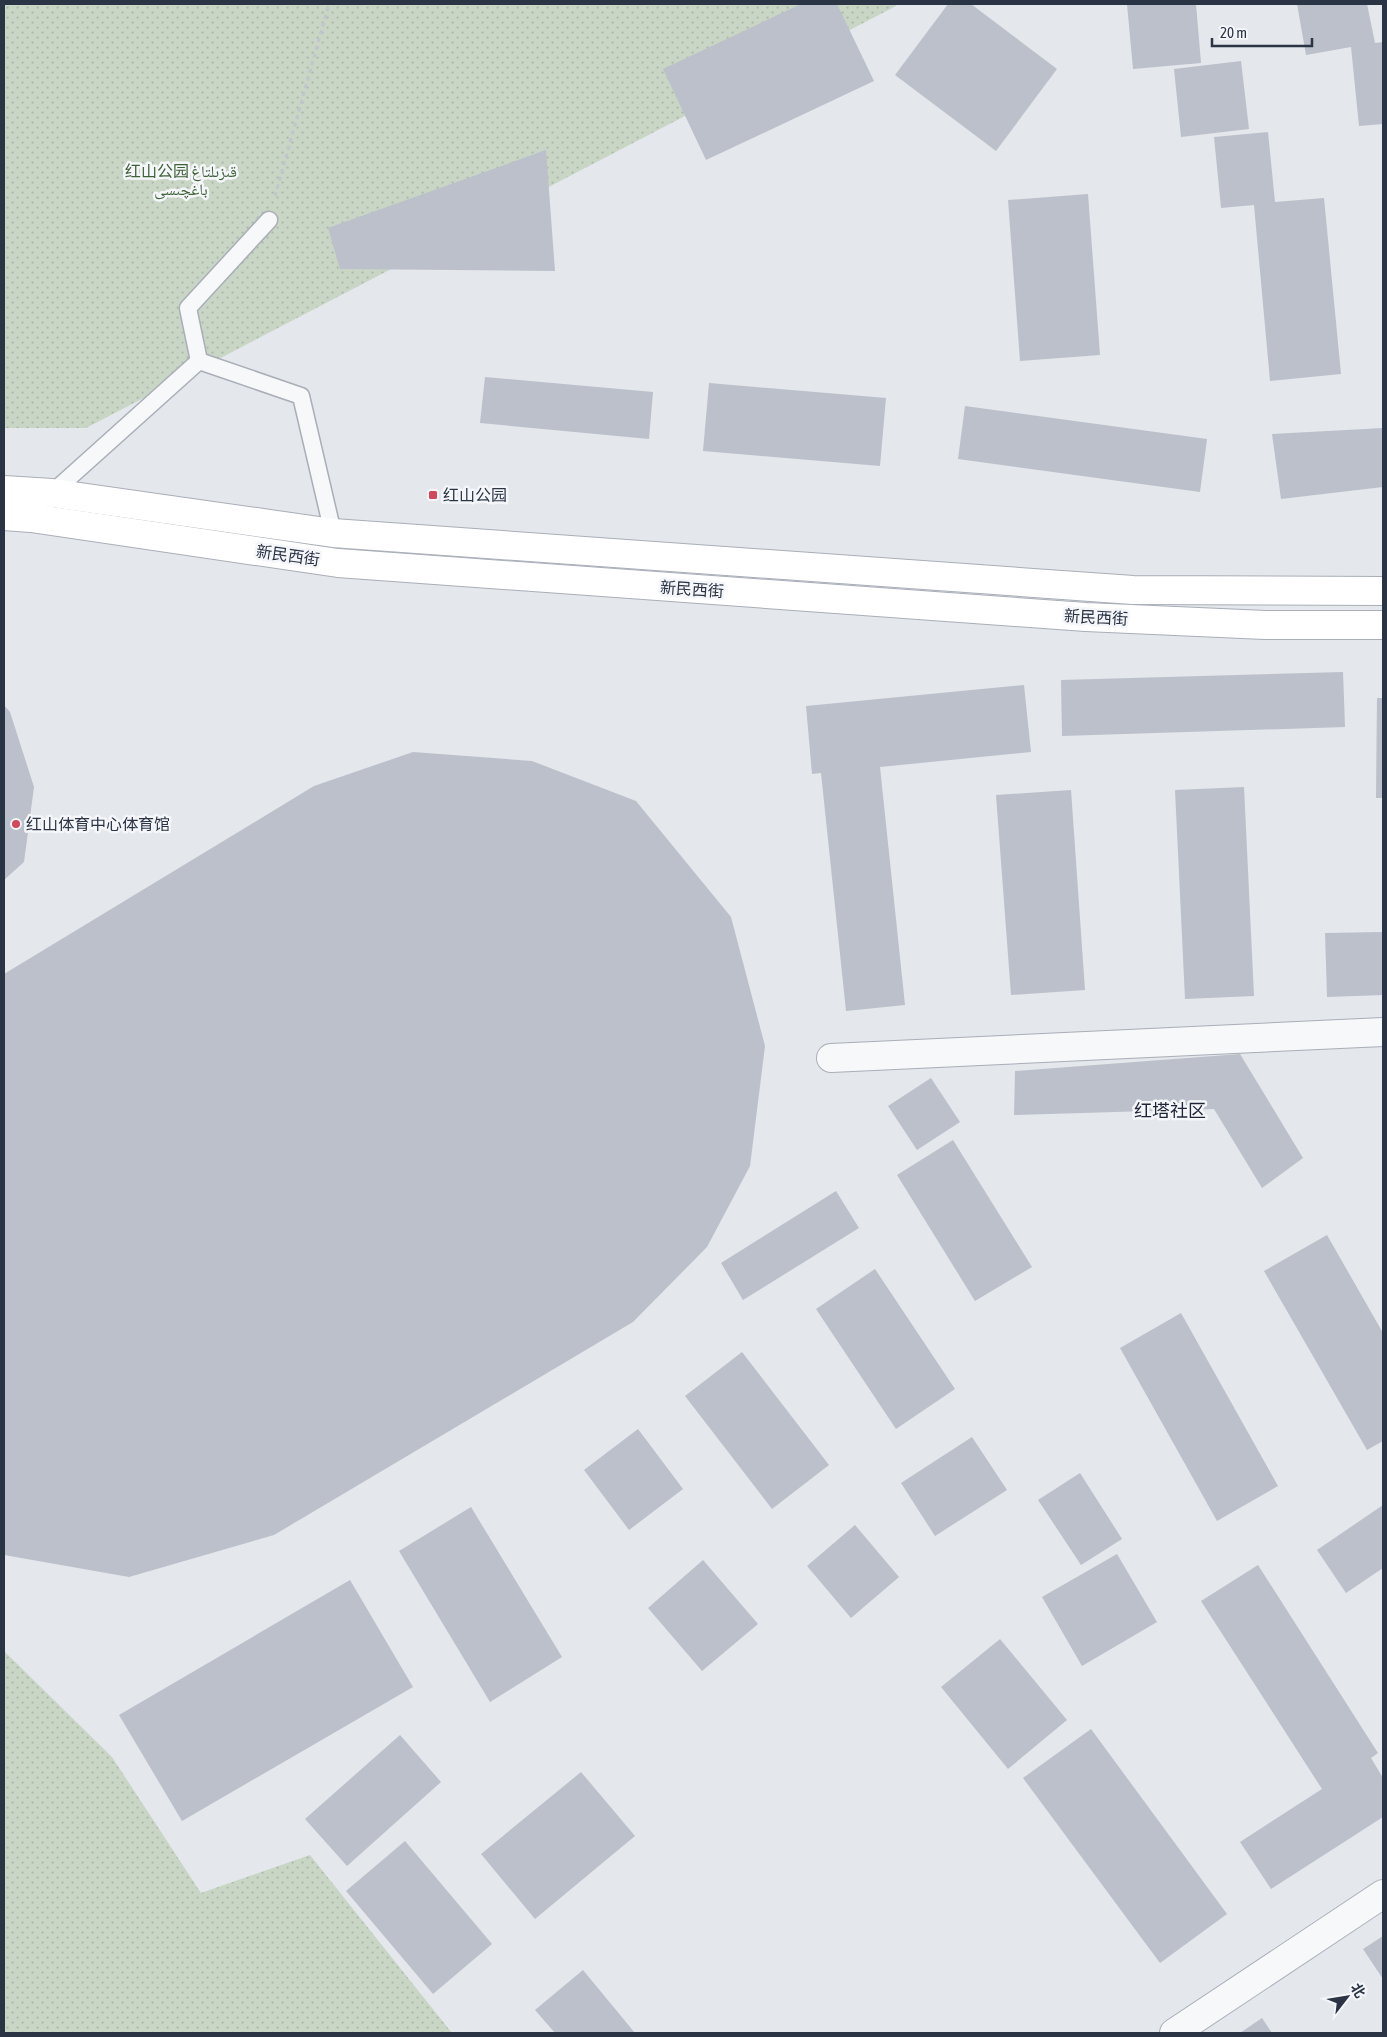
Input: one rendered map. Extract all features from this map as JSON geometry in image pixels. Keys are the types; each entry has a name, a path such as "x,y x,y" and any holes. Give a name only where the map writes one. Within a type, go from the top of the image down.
{"main road":[{"name":"新民西街","path":"4,490 52,493 333,533 1133,590 1383,591"},
{"name":"新民西街","path":"4,516 31,518 338,563 1086,617 1265,625 1383,625"}],"street":[{"path":"831,1058 1383,1032"},
{"path":"1174,2033 1383,1894"}],"lane":[{"path":"199,361 188,308 269,220"},
{"path":"52,493 199,361"},
{"path":"199,361 301,396 333,533"}],"path":[{"path":"269,220 328,4"}],"green space":[{"name":"红山公园 قىزىلتاغ باغچىسى","path":"4,4 896,4 896,6 86,428 4,428"},
{"path":"4,1651 112,1757 201,1893 310,1855 452,2033 4,2033"}],"building":[{"path":"801,4 837,4 874,81 706,160 663,69"},
{"path":"948,4 971,4 1057,69 996,151 895,75"},
{"path":"1127,4 1196,4 1201,63 1133,69"},
{"path":"1297,4 1367,4 1375,43 1383,42 1383,124 1359,126 1351,47 1306,55"},
{"path":"1241,61 1249,129 1181,137 1174,69"},
{"path":"1268,132 1275,202 1324,198 1341,374 1270,381 1254,205 1221,208 1214,137"},
{"path":"546,150 555,271 340,269 328,228"},
{"path":"1088,194 1100,355 1020,361 1008,200"},
{"path":"485,377 653,392 649,439 480,423"},
{"path":"709,383 886,398 880,466 703,451"},
{"path":"965,406 1207,439 1200,492 958,459"},
{"path":"1383,428 1383,487 1281,499 1272,434"},
{"path":"1343,672 1345,727 1062,736 1061,680"},
{"path":"1024,685 1031,752 880,767 905,1005 846,1011 821,773 812,774 806,706"},
{"path":"1377,698 1383,698 1383,798 1376,798"},
{"name":"红山体育中心体育馆","path":"4,705 10,712 34,787 24,862 4,880"},
{"path":"413,752 532,761 636,801 731,917 765,1046 750,1166 707,1247 633,1322 274,1535 129,1577 4,1555 4,974 314,786"},
{"path":"1244,787 1254,996 1185,999 1175,790"},
{"path":"1071,790 1085,990 1011,995 996,795"},
{"path":"1383,932 1383,995 1327,997 1325,933"},
{"path":"1240,1054 1303,1158 1262,1188 1214,1109 1014,1115 1015,1071"},
{"path":"931,1078 960,1122 917,1150 888,1106"},
{"path":"953,1140 1032,1267 975,1301 897,1175"},
{"path":"836,1191 859,1228 743,1300 721,1263"},
{"path":"1327,1235 1383,1333 1383,1441 1367,1450 1264,1271"},
{"path":"875,1269 955,1389 896,1429 816,1309"},
{"path":"1181,1313 1278,1486 1217,1521 1120,1348"},
{"path":"742,1352 829,1465 772,1509 685,1396"},
{"path":"638,1429 683,1489 629,1530 584,1470"},
{"path":"972,1437 1007,1490 935,1536 901,1483"},
{"path":"1080,1473 1122,1539 1081,1565 1038,1500"},
{"path":"1383,1505 1383,1568 1346,1593 1317,1550"},
{"path":"471,1507 562,1657 490,1702 399,1551"},
{"path":"855,1525 899,1577 851,1618 807,1566"},
{"path":"1117,1554 1157,1622 1082,1666 1042,1597"},
{"path":"703,1560 758,1624 702,1671 648,1608"},
{"path":"1258,1565 1378,1753 1371,1758 1383,1778 1383,1817 1271,1889 1240,1842 1322,1789 1201,1601"},
{"path":"350,1580 413,1687 182,1821 119,1715"},
{"path":"1000,1639 1067,1720 1008,1769 941,1687"},
{"path":"1091,1729 1227,1914 1160,1963 1023,1778"},
{"path":"400,1735 441,1782 347,1866 305,1819"},
{"path":"581,1772 635,1836 535,1919 481,1854"},
{"path":"405,1841 492,1944 433,1994 346,1891"},
{"path":"1383,1936 1383,1979 1363,1949"},
{"path":"583,1970 635,2033 555,2033 535,2010"},
{"path":"1262,2018 1272,2033 1240,2033"}],"place":[{"name":"红山公园","path":"433,495"},
{"name":"红山体育中心体育馆","path":"16,824"}],"district":[{"name":"红塔社区","path":"1170,1111"}]}
